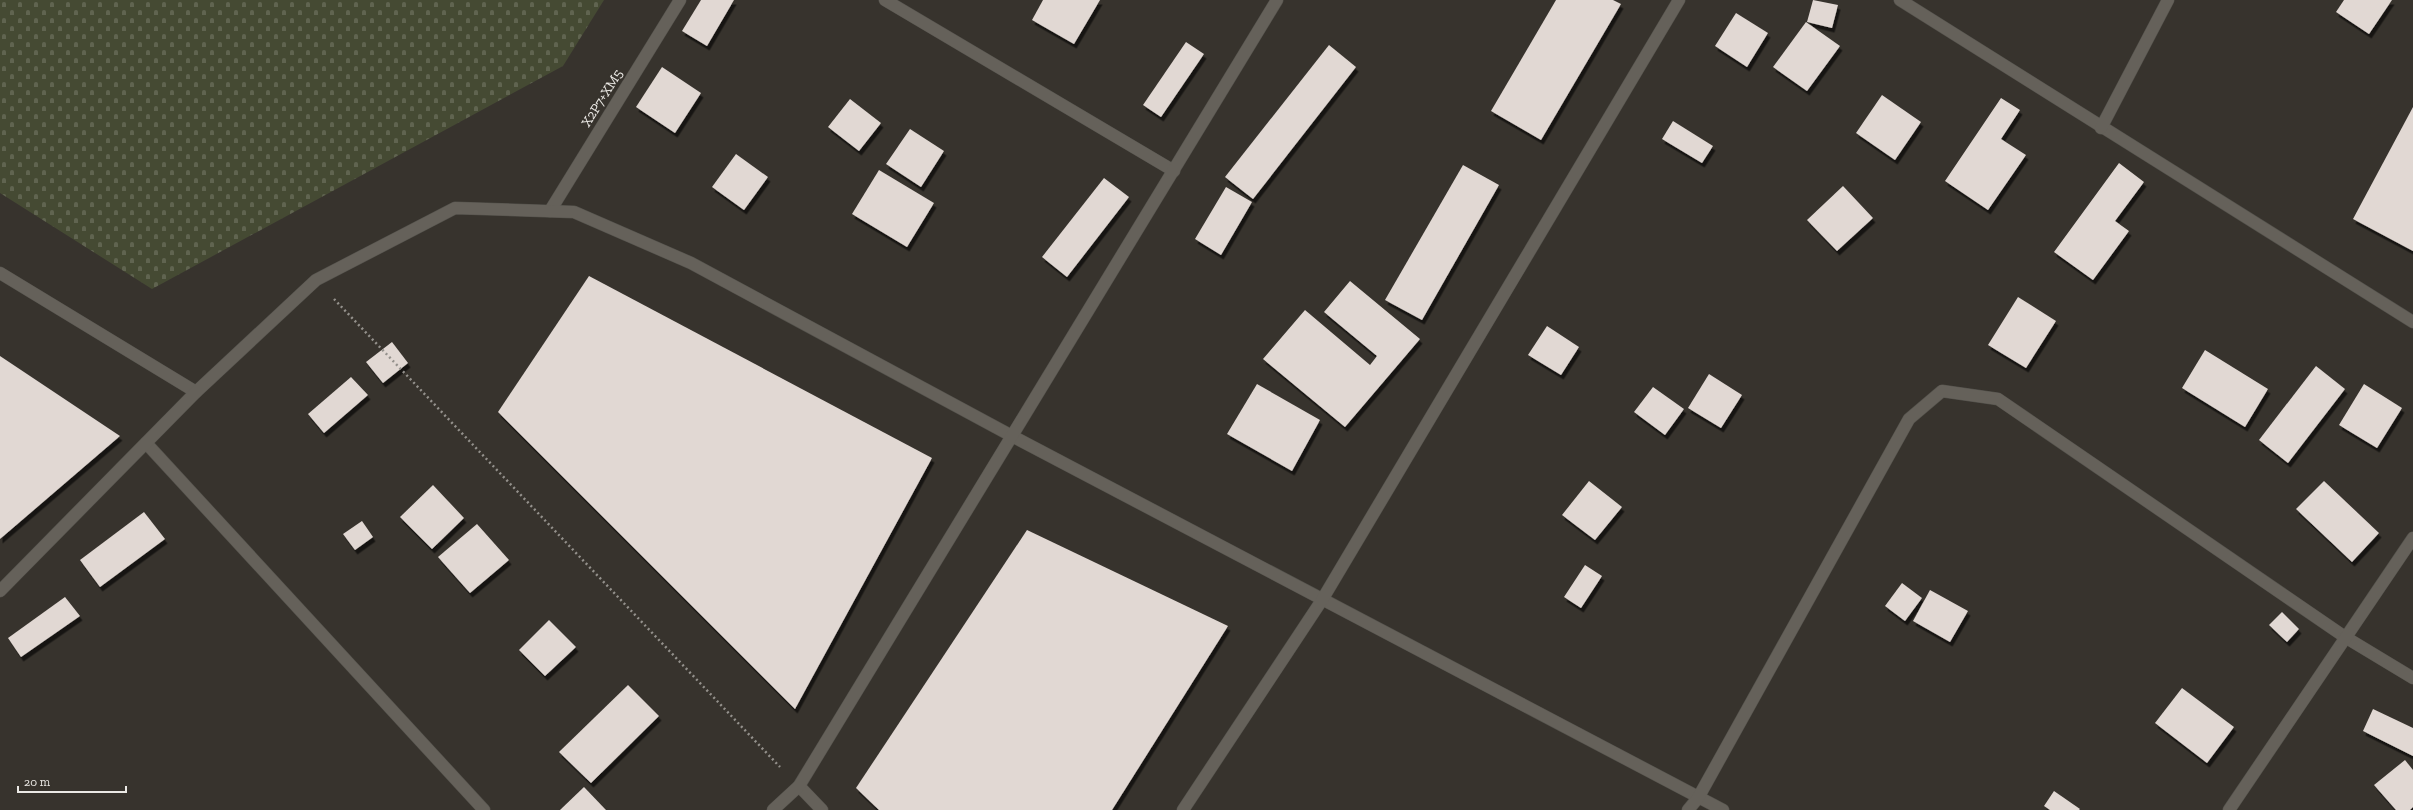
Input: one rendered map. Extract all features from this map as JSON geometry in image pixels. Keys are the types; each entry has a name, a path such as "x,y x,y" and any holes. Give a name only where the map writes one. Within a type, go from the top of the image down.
{"street":[{"name":"X2P7+XM5","path":"550,211 680,0"},
{"path":"885,0 1174,171"},
{"path":"773,810 798,786 1277,0"},
{"path":"1183,810 1322,600 1679,0"},
{"path":"1900,0 2101,128 2340,274 2413,322"},
{"path":"2101,128 2168,0"},
{"path":"0,591 196,392 316,280 455,208 574,212 692,263 1012,436 1723,810"},
{"path":"0,273 196,392"},
{"path":"1688,810 1698,798 1909,419 1942,391 1998,399 2345,637 2413,678"},
{"path":"146,443 484,810"},
{"path":"2229,810 2413,538"},
{"path":"798,786 822,810"}],"path":[{"path":"316,280 798,786"}],"green space":[{"path":"0,0 604,0 563,66 152,289 0,193"}],"building":[{"path":"701,0 734,0 707,46 682,31"},
{"path":"1043,0 1100,0 1074,44 1032,20"},
{"path":"1556,0 1613,0 1621,4 1541,140 1491,111"},
{"path":"1813,0 1838,5 1832,28 1807,22"},
{"path":"2344,0 2392,0 2369,34 2336,12"},
{"path":"1736,13 1768,33 1747,67 1715,46"},
{"path":"1806,22 1840,46 1807,91 1773,67"},
{"path":"1186,42 1204,54 1161,117 1143,105"},
{"path":"1329,45 1356,67 1253,199 1225,177"},
{"path":"662,67 701,93 675,133 636,107"},
{"path":"1882,95 1921,122 1895,160 1856,133"},
{"path":"2001,98 2020,110 2001,139 2026,155 1988,210 1945,181"},
{"path":"850,99 881,123 859,151 828,127"},
{"path":"2413,107 2413,251 2353,219"},
{"path":"1673,121 1713,146 1702,163 1662,139"},
{"path":"910,129 944,151 921,187 886,164"},
{"path":"736,154 768,177 744,210 712,187"},
{"path":"2119,163 2144,182 2115,221 2129,231 2093,280 2054,252"},
{"path":"1463,165 1499,185 1422,320 1385,300"},
{"path":"879,170 934,203 907,247 852,214"},
{"path":"1104,178 1129,197 1067,277 1042,257"},
{"path":"1843,186 1873,218 1837,251 1807,220"},
{"path":"1226,187 1252,202 1221,255 1195,239"},
{"path":"589,276 932,458 795,709 498,412"},
{"path":"1350,281 1420,339 1345,427 1263,359 1305,310 1370,365 1377,356 1324,312"},
{"path":"2018,297 2056,321 2026,368 1988,345"},
{"path":"1547,326 1579,347 1561,375 1528,355"},
{"path":"392,342 408,363 383,383 366,362"},
{"path":"2205,350 2268,389 2245,427 2182,388"},
{"path":"0,356 120,436 0,539"},
{"path":"2316,366 2345,389 2288,463 2259,440"},
{"path":"1709,374 1742,395 1721,428 1688,408"},
{"path":"351,377 368,395 324,433 308,414"},
{"path":"1257,384 1320,420 1292,471 1227,434"},
{"path":"2364,384 2402,408 2377,448 2339,425"},
{"path":"1653,387 1684,409 1665,435 1634,412"},
{"path":"1589,481 1622,507 1595,540 1562,515"},
{"path":"2324,481 2379,533 2352,562 2296,509"},
{"path":"433,485 464,518 432,549 400,517"},
{"path":"144,512 165,539 100,587 80,560"},
{"path":"362,521 373,537 355,550 343,534"},
{"path":"477,524 509,560 470,593 438,557"},
{"path":"1027,530 1228,626 1112,810 879,810 856,788"},
{"path":"1585,565 1602,576 1581,608 1564,597"},
{"path":"1902,583 1922,598 1905,621 1885,606"},
{"path":"1930,590 1968,611 1950,642 1913,621"},
{"path":"65,597 80,616 21,657 8,638"},
{"path":"2282,612 2299,629 2287,642 2269,625"},
{"path":"549,620 576,647 545,676 519,650"},
{"path":"628,685 659,716 591,783 559,752"},
{"path":"2182,688 2234,727 2207,763 2155,723"},
{"path":"2373,709 2413,728 2413,756 2363,731"},
{"path":"2405,760 2413,770 2413,807 2410,810 2396,810 2374,785"},
{"path":"584,787 606,810 560,810"},
{"path":"2054,791 2080,809 2050,810 2044,806"}]}
